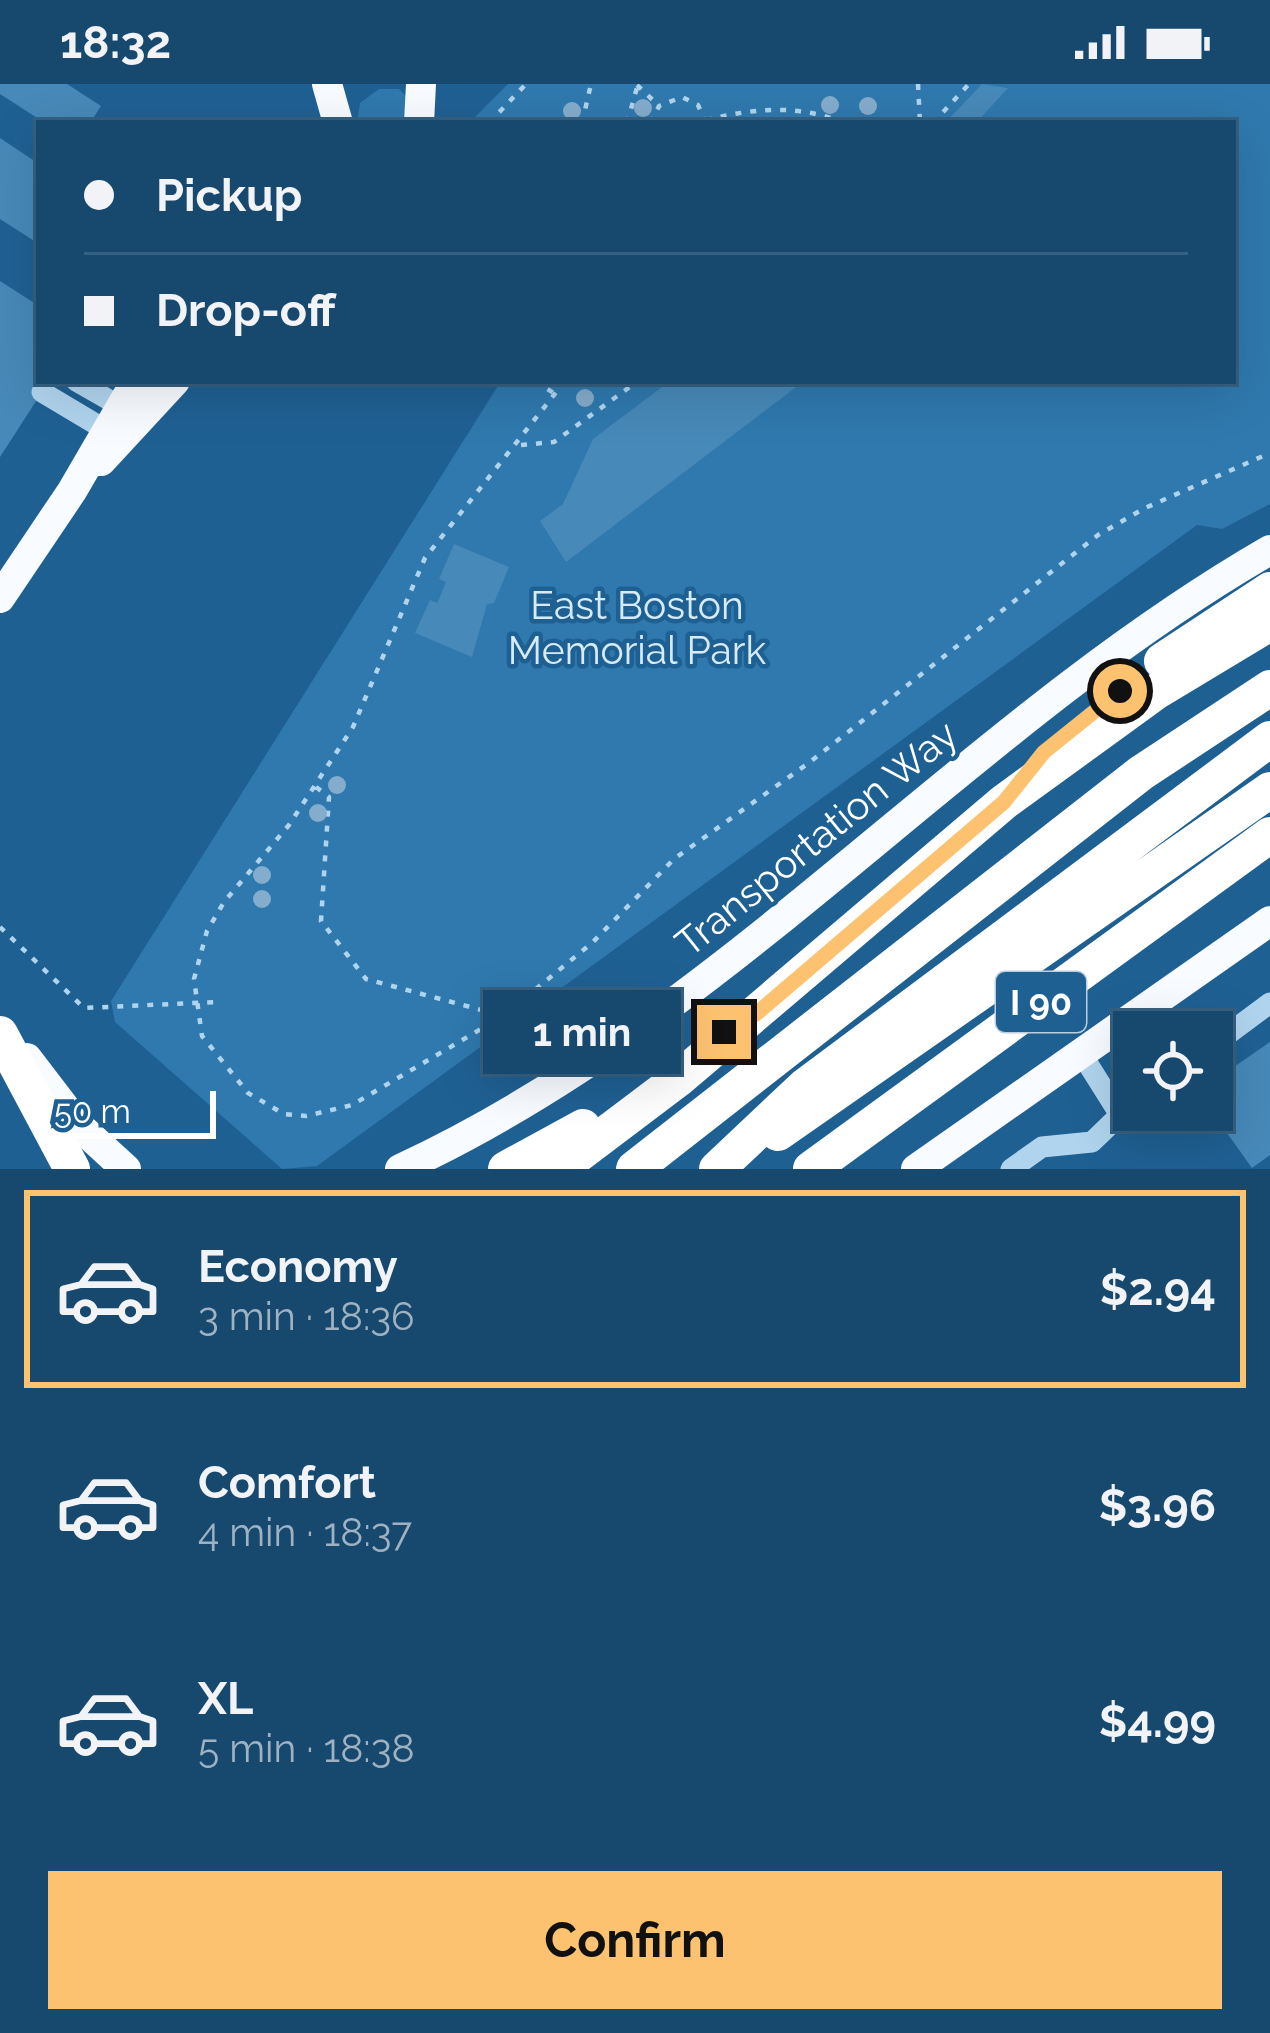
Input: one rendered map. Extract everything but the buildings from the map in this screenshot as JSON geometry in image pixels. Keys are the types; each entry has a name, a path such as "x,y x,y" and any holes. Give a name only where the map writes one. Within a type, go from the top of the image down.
{"highway":[{"path":"1004,802 1066,734 1176,651 1270,590"},
{"path":"559,1169 756,1014 1004,802 1157,691 1270,623"},
{"path":"634,1169 1141,773 1270,688"},
{"path":"718,1169 804,1087 1270,739"},
{"path":"718,1169 820,1108 1270,790"},
{"name":"I 90","path":"811,1169 1270,835"},
{"path":"506,1169 572,1135 660,1068 756,1014"},
{"path":"0,1032 72,1169"}],"main road":[{"path":"419,120 421,84"},
{"path":"72,491 173,384"},
{"path":"0,598 72,491 119,405"},
{"name":"Transportation Way","path":"400,1169 493,1124 626,1040 1093,664 1183,601 1270,550"},
{"path":"916,1169 1270,921"},
{"path":"0,1032 91,1139 126,1169"}],"lane":[{"path":"81,384 119,405"},
{"path":"42,392 119,405"},
{"path":"1233,1030 1270,1003"},
{"path":"1082,1053 1113,1092"},
{"path":"1011,1169 1042,1147 1092,1142 1113,1123"}],"path":[{"path":"492,120 526,84"},
{"path":"583,120 591,84"},
{"path":"917,84 920,120"},
{"path":"936,120 969,84"},
{"path":"638,85 658,106"},
{"path":"628,120 638,85"},
{"path":"652,120 658,106 682,98 698,105 706,120"},
{"path":"710,120 751,109 800,109 835,120"},
{"path":"540,384 557,395"},
{"path":"564,384 519,444 461,507 425,558 353,727 316,787 215,916 197,958 193,1001 202,1036 248,1093 284,1114 306,1116 352,1105 503,1016 592,943 674,859 938,665 1071,555 1144,508 1270,453"},
{"path":"519,444 554,442 634,384"},
{"path":"316,787 329,797 321,921 366,979 503,1016"},
{"path":"0,927 83,1008 216,1002"}],"green space":[{"name":"East Boston Memorial Park","path":"508,84 1270,84 1270,504 1222,529 1197,525 317,1166 282,1169 115,1022 111,1001 499,384 1236,384 1236,120 472,120"},
{"path":"379,89 399,89 407,97 405,120 357,120 360,103"}],"route":[{"path":"724,1032 756,1014 1004,802 1044,752 1120,691"}]}
